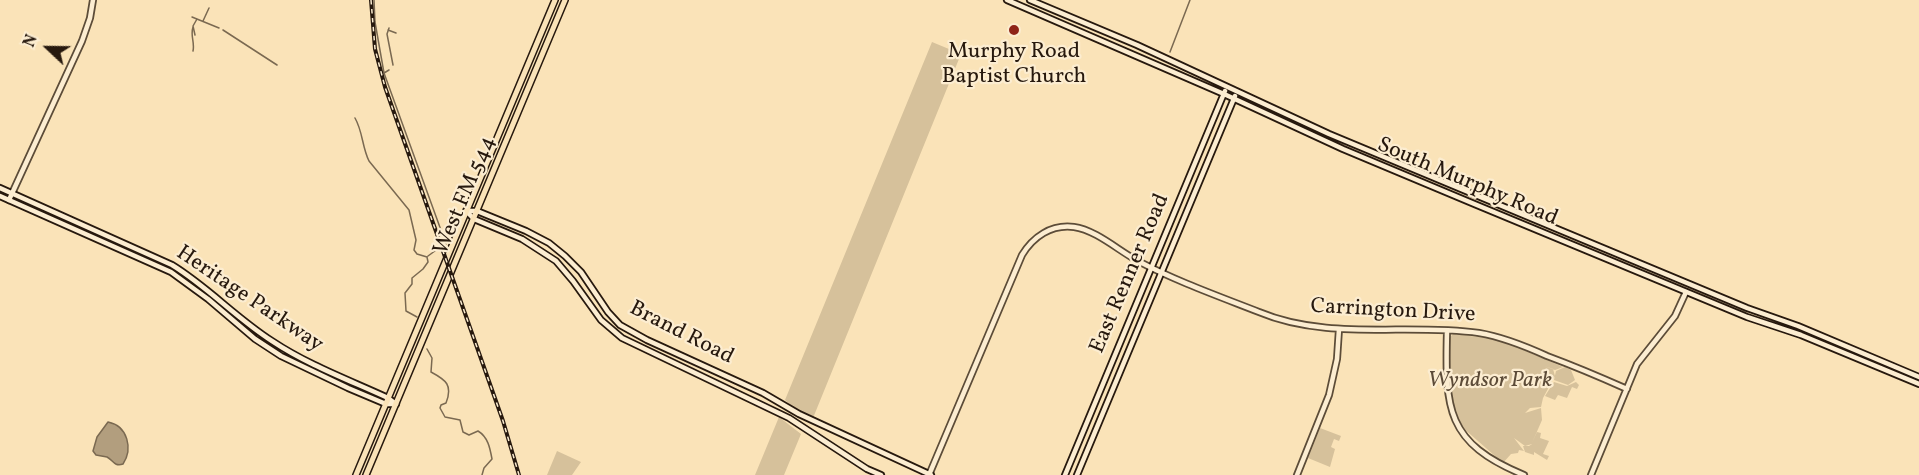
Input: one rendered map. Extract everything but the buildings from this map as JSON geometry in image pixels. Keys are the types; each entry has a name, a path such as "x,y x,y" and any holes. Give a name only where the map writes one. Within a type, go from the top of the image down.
{"main road":[{"path":"9,200 82,41 93,0"},
{"name":"West FM 544","path":"356,475 555,0"},
{"name":"West FM 544","path":"366,475 565,0"},
{"name":"South Murphy Road","path":"1007,0 1234,98 1343,149 1747,317 1801,335 1919,384"},
{"name":"South Murphy Road","path":"1030,0 1237,90 1329,134 1583,241 1919,376"},
{"path":"1050,18 1054,10"},
{"path":"528,66 537,69"},
{"name":"East Renner Road","path":"1065,475 1228,86"},
{"name":"East Renner Road","path":"1077,475 1237,90"},
{"path":"503,123 513,126"},
{"name":"Heritage Parkway","path":"0,188 172,265 197,281 271,341 323,370 387,401"},
{"name":"Heritage Parkway","path":"0,195 171,272 200,292 255,339 281,356 321,376 396,404"},
{"name":"Brand Road","path":"466,211 477,211 549,243 581,272 608,312 621,325 647,340 763,393 799,414 930,475"},
{"name":"Brand Road","path":"466,211 474,219 522,239 562,267 601,320 622,338 789,418 867,469 881,475"},
{"name":"Carrington Drive","path":"930,475 1022,255 1039,235 1057,227 1076,227 1151,267 1266,316 1295,323 1339,329 1480,333 1502,338 1627,389"},
{"path":"522,239 526,231"},
{"path":"1591,475 1637,364 1675,316 1686,292"},
{"path":"1801,335 1804,328"},
{"path":"1297,475 1329,395 1337,359 1339,329"},
{"path":"1446,331 1446,387 1453,415 1460,429 1470,442 1493,461 1524,475"},
{"path":"321,376 323,370"},
{"path":"1905,378 1908,372"}],"green space":[{"path":"932,42 961,54 813,418 796,410 785,400"},
{"name":"Wyndsor Park","path":"1453,334 1495,339 1563,367 1553,369 1555,376 1543,398 1541,407 1530,408 1525,413 1541,408 1542,420 1532,443 1537,432 1541,433 1540,438 1549,441 1543,454 1549,456 1547,460 1534,452 1534,455 1525,452 1523,446 1525,446 1514,438 1524,451 1519,450 1518,453 1511,454 1503,463 1462,427 1450,393 1448,373 1449,338"},
{"path":"1565,367 1571,370 1575,380 1568,385 1554,380 1556,371"},
{"path":"1554,382 1567,386 1576,382 1579,385 1577,389 1572,387 1567,398 1558,395 1555,400 1545,396"},
{"path":"779,417 801,434 784,475 755,475"},
{"path":"1320,428 1341,436 1339,441 1334,439 1331,447 1335,449 1330,467 1308,458"},
{"path":"557,451 581,462 572,475 547,475"}],"shaded area":[{"path":"108,422 120,428 127,439 128,452 123,464 120,465 107,457 96,455 93,451 97,437"}],"waterway":[{"path":"374,0 375,22 384,73"},
{"path":"1170,52 1190,0"},
{"path":"203,21 209,8"},
{"path":"192,17 219,28"},
{"path":"195,35 193,26 197,19"},
{"path":"193,27 193,51"},
{"path":"389,28 387,34 393,65"},
{"path":"223,30 277,65"},
{"path":"388,30 396,33"},
{"path":"389,70 384,73 446,244"},
{"path":"355,118 369,161 409,210 416,240 414,250 417,254 427,257 428,262 412,278 412,284 405,293 406,311 417,317"},
{"path":"428,256 439,248"},
{"path":"427,349 432,358 431,372 441,378 448,387 446,403 440,408 445,417 460,420 463,432 469,435 478,431 488,443 492,459 484,468 482,475"}],"railway":[{"path":"371,0 375,49 385,87 503,421 519,475"}],"place":[{"name":"Murphy Road Baptist Church","path":"1014,30"}]}
